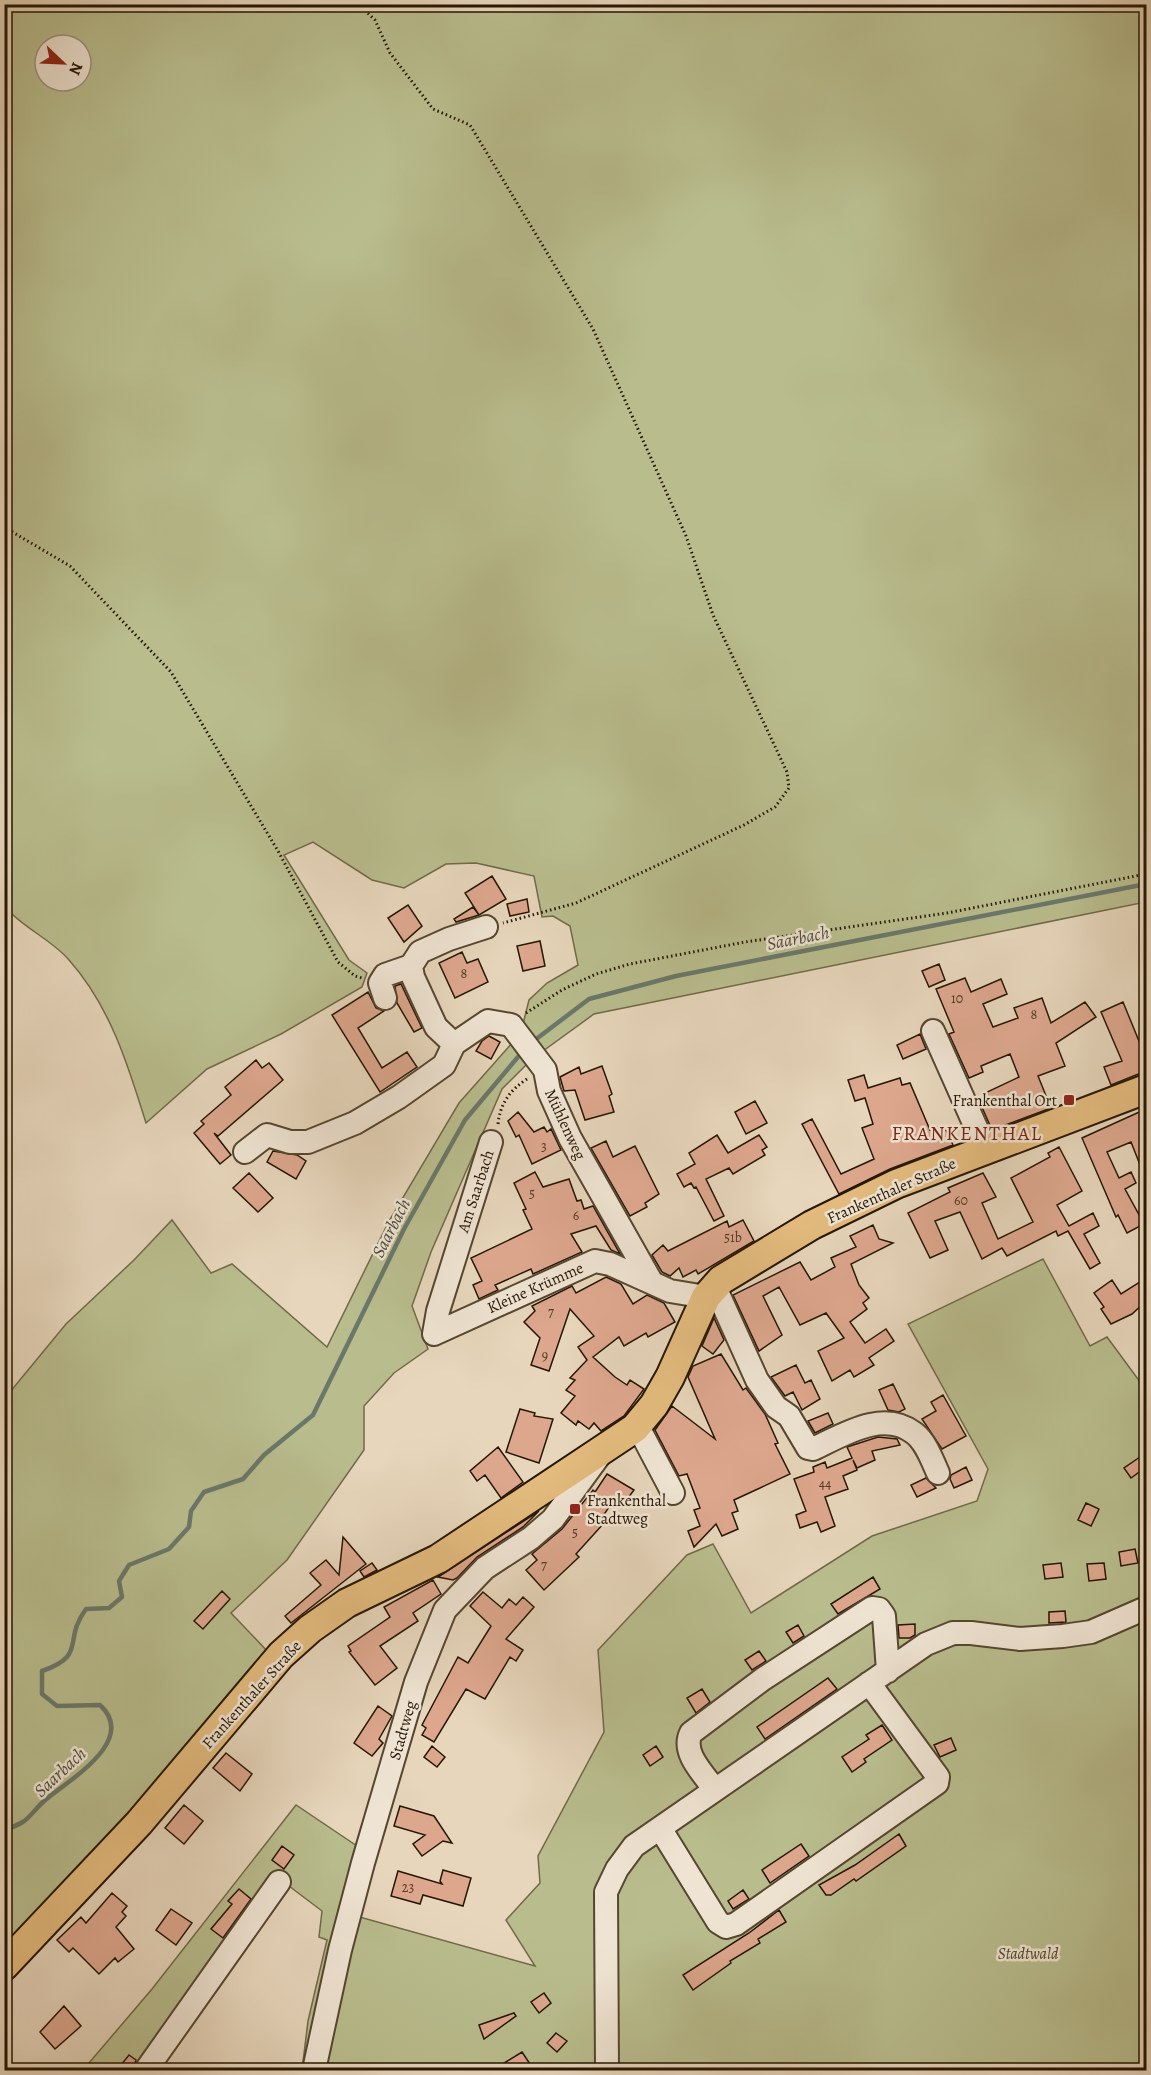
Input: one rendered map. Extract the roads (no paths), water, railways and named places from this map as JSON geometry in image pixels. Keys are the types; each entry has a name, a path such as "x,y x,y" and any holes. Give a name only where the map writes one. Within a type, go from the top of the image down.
{"main road":[{"name":"Frankenthaler Straße","path":"4,1966 139,1823 281,1655 310,1629 347,1603 438,1559 602,1452 637,1425 654,1405 670,1377 710,1292 721,1280 812,1225 896,1184 1146,1089"}],"street":[{"path":"383,988 411,966 420,952 449,939 486,927"},
{"path":"245,1152 267,1135 290,1142 308,1142 355,1123 399,1097 444,1065 454,1044 436,1027 413,976 411,966"},
{"name":"Mühlenweg","path":"454,1044 488,1021 514,1029 541,1064 549,1091 570,1138 651,1281"},
{"path":"933,1031 986,1150"},
{"name":"Am Saarbach","path":"434,1334 438,1311 491,1142"},
{"name":"Kleine Krümme","path":"434,1334 595,1261 610,1264 670,1291 710,1292"},
{"path":"710,1292 757,1380 776,1407 789,1416 808,1448 820,1446 867,1426 891,1422 915,1433 926,1447 938,1473"},
{"path":"637,1425 673,1493"},
{"name":"Stadtweg","path":"314,2070 340,1950 363,1863 416,1682 445,1610 486,1568 531,1538 553,1519 602,1452"},
{"path":"660,1828 718,1922 726,1927 736,1924 937,1783 938,1777 878,1677 884,1616 879,1609 872,1608 763,1679 691,1733 687,1742 687,1750 715,1790"},
{"path":"607,2070 606,1892 617,1869 634,1846 926,1644 953,1633 1039,1640 1091,1632 1146,1608"},
{"path":"146,2070 279,1882"}],"waterway":[{"name":"Saarbach","path":"531,1043 589,999 676,976 1146,884"},
{"name":"Saarbach","path":"4,1830 24,1821 44,1801 82,1771 105,1746 111,1732 110,1719 100,1705 57,1706 42,1694 42,1671 56,1665 70,1653 75,1630 86,1609 109,1608 122,1597 119,1581 129,1565 169,1549 189,1527 191,1511 204,1492 243,1479 264,1455 313,1415 404,1229 465,1120 523,1051"}],"place":[{"name":"Frankenthal Ort","path":"1069,1100"},
{"name":"Frankenthal Stadtweg","path":"575,1509"}],"district":[{"name":"FRANKENTHAL","path":"967,1133"}],"park label":[{"name":"Stadtwald","path":"1028,1953"}]}
